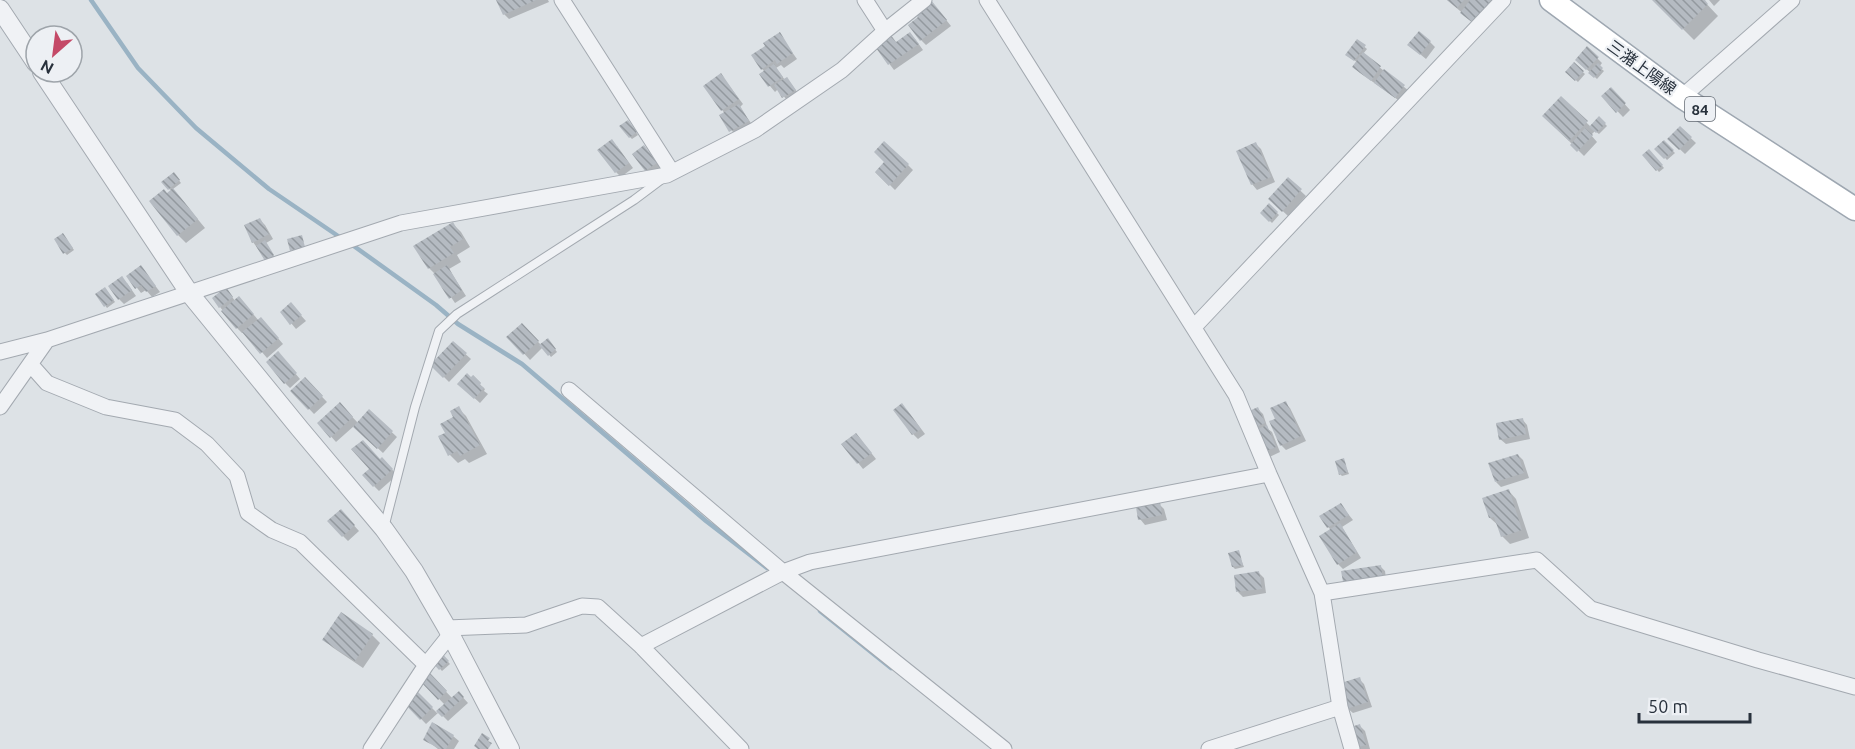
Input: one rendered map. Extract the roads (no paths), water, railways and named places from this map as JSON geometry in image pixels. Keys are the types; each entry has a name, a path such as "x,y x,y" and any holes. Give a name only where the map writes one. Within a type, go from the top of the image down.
{"main road":[{"name":"三潴上陽線","path":"1551,0 1682,97 1855,209"}],"street":[{"path":"562,0 669,174"},
{"path":"865,0 885,31"},
{"path":"0,352 47,340 401,224 669,174 755,130 842,70 924,0"},
{"path":"987,0 1236,395 1322,593 1340,707 1352,749"},
{"path":"1194,327 1503,0"},
{"path":"1682,97 1792,0"},
{"path":"0,9 24,45"},
{"path":"50,84 190,294 384,529 414,571 510,749"},
{"path":"0,407 47,340"},
{"path":"30,365 47,382 106,407 176,420 207,444 237,476 248,513 273,530 300,542 426,665"},
{"path":"569,390 783,572 1004,749"},
{"path":"641,646 783,572 822,560 1269,474"},
{"path":"1322,593 1538,560 1591,609 1855,687"},
{"path":"448,631 526,625 582,606 598,607 641,646 741,749"},
{"path":"371,749 448,631"},
{"path":"1209,749 1340,707"}],"lane":[{"path":"384,529 415,407 439,331 457,314 634,200 669,174"}],"waterway":[{"path":"91,0 138,68 196,128 269,189 341,238"},
{"path":"351,244 436,305 458,324 522,364 706,521 767,568"},
{"path":"820,611 891,668"}]}
